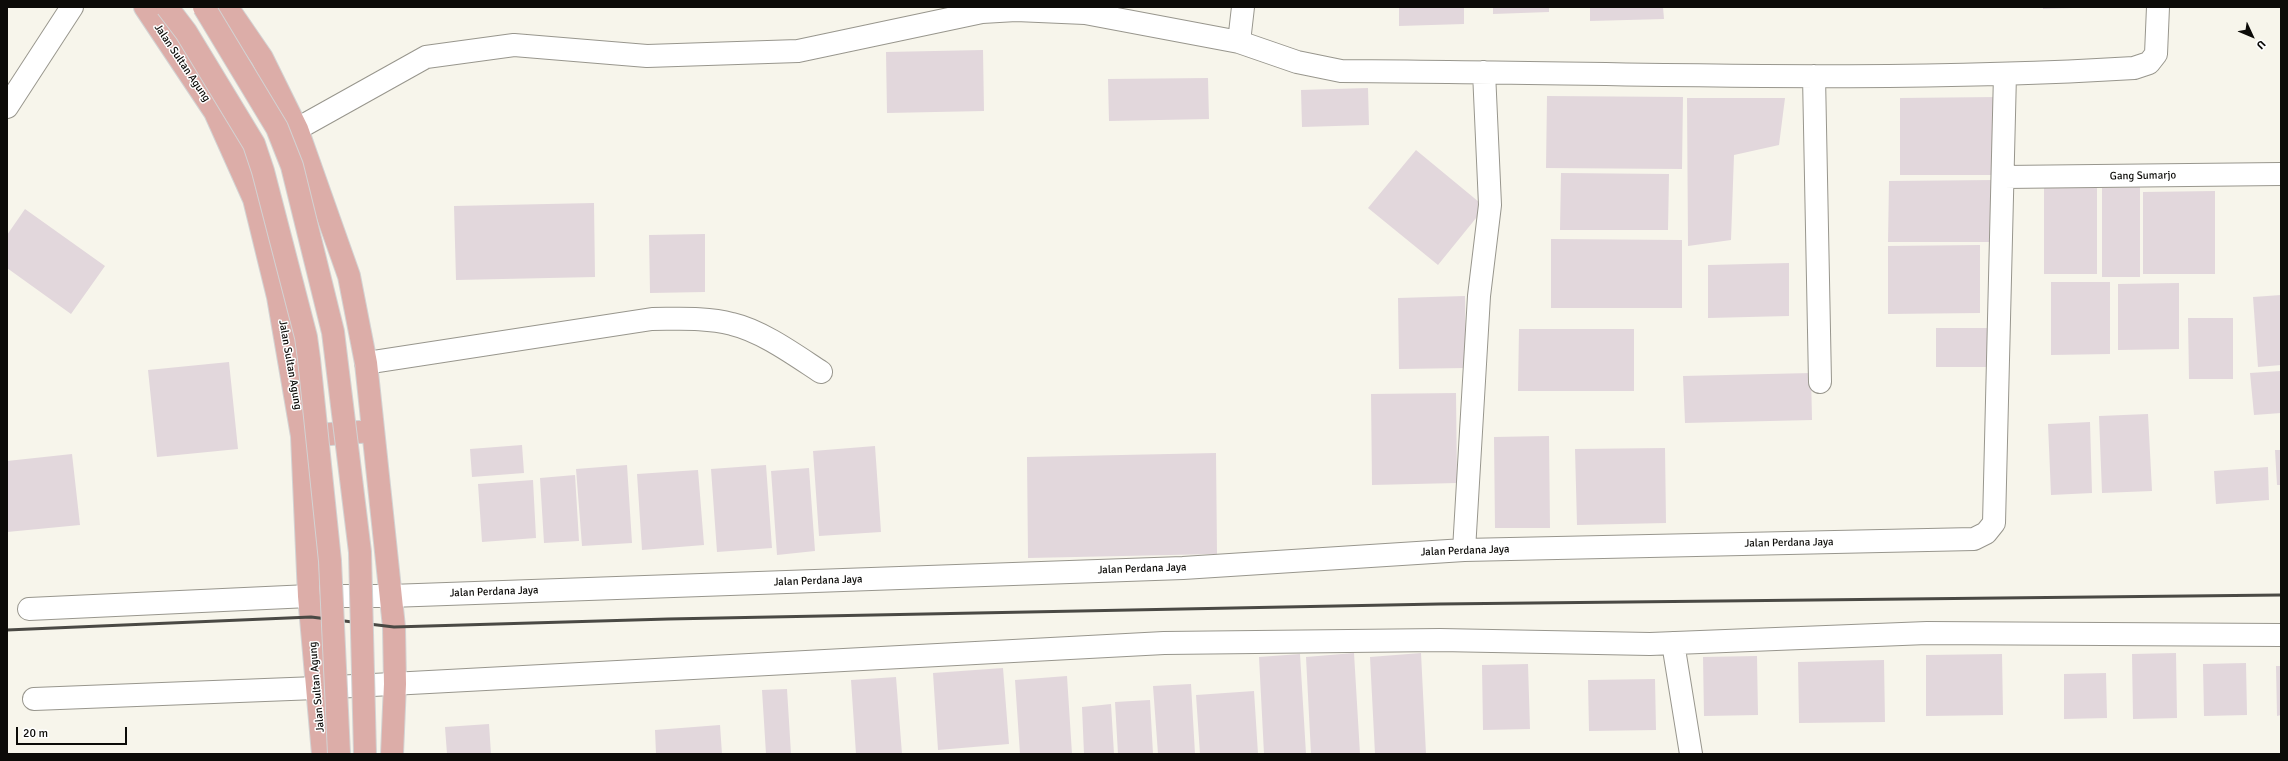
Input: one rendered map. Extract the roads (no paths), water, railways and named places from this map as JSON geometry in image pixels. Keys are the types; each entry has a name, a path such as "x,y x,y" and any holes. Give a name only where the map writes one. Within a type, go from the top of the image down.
{"main road":[{"name":"Jalan Sultan Agung","path":"145,7 215,112 254,199 278,297 302,436 309,596 323,754"},
{"path":"167,7 186,32 254,144 263,171 306,337 330,561 339,754"},
{"path":"204,7 277,128 292,166 333,332 360,552 365,754"},
{"path":"227,7 262,58 297,129 349,276 366,363 394,627 395,684 392,754"},
{"path":"302,436 373,431"}],"street":[{"path":"7,107 72,7"},
{"path":"1239,42 1244,7"},
{"path":"297,129 426,56 514,45 647,56 798,51 982,12 1016,10 1085,13 1239,42 1297,62 1341,71 1814,76 2005,74 2134,68 2149,63 2156,54 2158,7"},
{"path":"1464,550 1479,296 1490,205 1484,72"},
{"path":"2004,177 2005,74"},
{"path":"1814,76 1820,382"},
{"name":"Gang Sumarjo","path":"2004,177 2281,174"},
{"name":"Jalan Perdana Jaya","path":"30,609 309,596 390,596 1183,568 1464,550 1974,539 1986,533 1994,524 2004,177"},
{"path":"366,363 652,320 692,319 732,324 778,344 821,372"},
{"path":"34,699 316,688 1164,643 1440,640 1672,643 1927,633 2281,635"},
{"path":"1672,643 1691,754"}],"railway":[{"path":"7,630 311,617 394,627 668,619 1439,604 2281,595"}]}
